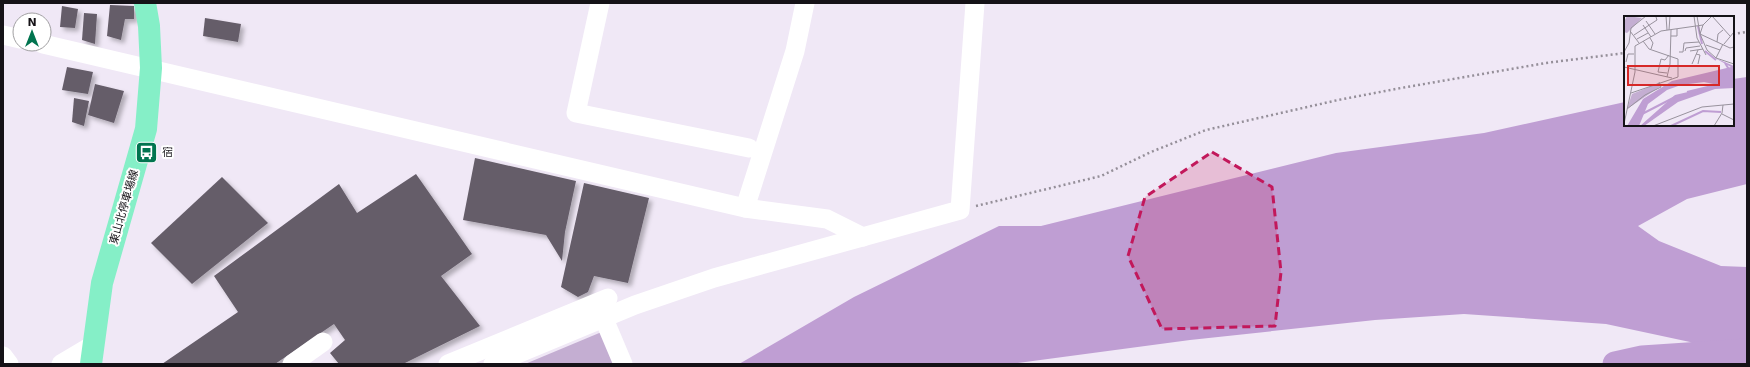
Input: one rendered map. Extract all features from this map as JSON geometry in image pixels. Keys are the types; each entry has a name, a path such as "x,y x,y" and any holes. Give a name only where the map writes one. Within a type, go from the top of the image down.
{"main road":[{"name":"東山北停車場線","path":"92,354 102,284 146,129 151,68 149,26 145,3"}],"street":[{"path":"600,3 576,113 749,148"},
{"path":"745,208 795,51 806,3"},
{"path":"493,364 635,305 714,278 960,210 975,3"},
{"path":"52,46 745,208 827,219 863,237"},
{"path":"448,364 608,298"},
{"path":"604,319 623,364"},
{"path":"292,364 323,342"},
{"path":"61,364 92,354"},
{"path":"3,356 9,364"}],"path":[{"path":"1734,34 1747,32"},
{"path":"960,210 1101,176 1151,152 1206,130 1338,100 1401,88 1546,63 1624,53"}],"highlighted area":[{"path":"1212,152 1272,187 1281,272 1275,326 1162,329 1128,256 1145,197"}],"shaded area":[{"path":"1747,77 1747,184 1687,199 1638,226 1659,241 1721,266 1747,267 1747,364 1734,364 1690,342 1606,324 1464,314 1375,320 1190,340 1010,364 739,364 854,297 999,226 1041,226 1336,153 1484,133 1624,102 1624,126 1734,126 1734,79"},
{"path":"604,331 618,364 525,364"}],"building":[{"path":"110,5 134,6 134,19 125,19 121,40 107,36"},
{"path":"62,6 78,9 75,28 60,27"},
{"path":"84,13 97,14 95,44 82,40"},
{"path":"205,18 241,24 238,42 203,36"},
{"path":"67,67 93,72 88,94 62,90"},
{"path":"95,84 124,91 114,123 88,115"},
{"path":"74,98 89,101 84,126 72,122"},
{"path":"475,158 576,181 565,232 562,261 546,235 463,220"},
{"path":"416,174 472,254 441,276 480,326 403,364 339,364 330,353 345,340 334,324 275,364 162,364 238,312 214,276 339,184 357,213"},
{"path":"222,177 268,223 192,284 151,243"},
{"path":"584,183 649,198 628,283 594,276 588,292 578,297 561,287"}],"waterway":[{"path":"1615,364 1642,358 1747,351"}],"place":[{"name":"宿","path":"146,152"}]}
